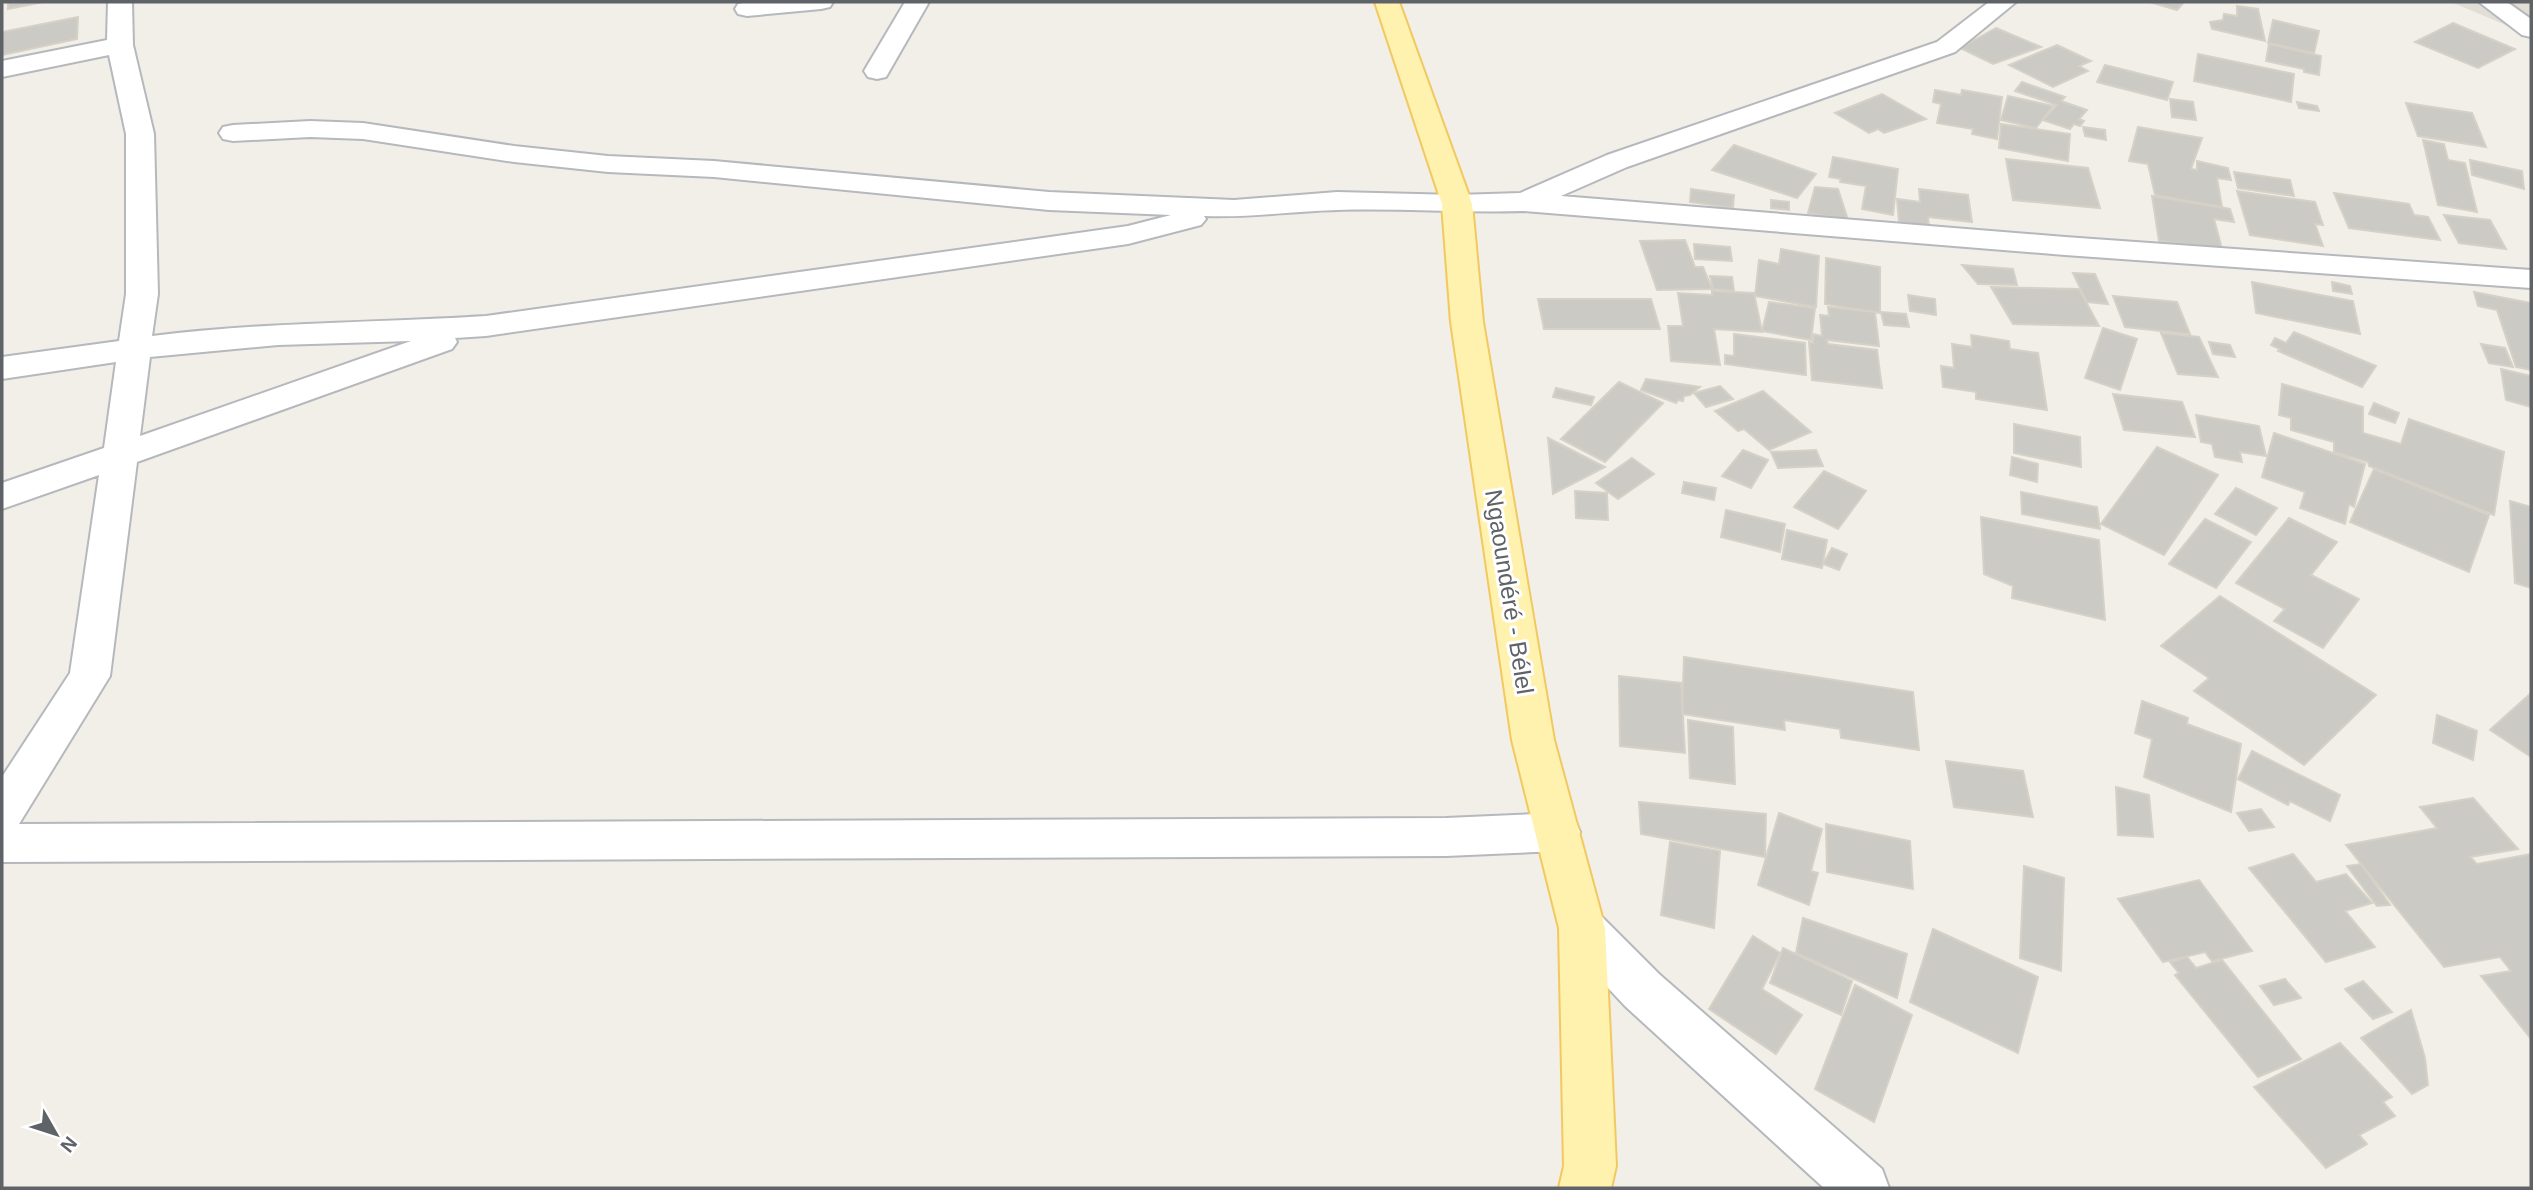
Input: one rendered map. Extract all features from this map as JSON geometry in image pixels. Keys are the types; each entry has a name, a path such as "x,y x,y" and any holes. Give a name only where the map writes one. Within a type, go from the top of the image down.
{"main road":[{"name":"Ngaoundéré - Bélel","path":"1387,2 1457,204 1467,322 1532,740 1559,832 1582,929 1590,1166 1585,1188"}],"street":[{"path":"2,813 90,676 142,294 141,134 120,45 120,2"},
{"path":"747,9 821,2"},
{"path":"877,71 917,2"},
{"path":"1524,202 1617,161 1946,47 2004,2"},
{"path":"2491,2 2531,30"},
{"path":"2,69 120,45"},
{"path":"233,133 310,129 363,131 514,154 608,164 714,169 1048,201 1234,209 1336,201 1457,204 1524,202 2051,245 2531,279"},
{"path":"2,368 135,349 278,335 385,333 486,326 1128,235 1234,209"},
{"path":"2,496 486,326"},
{"path":"2,843 1446,837 1559,832"},
{"path":"1582,929 1642,990 1863,1188"}],"shaded area":[{"path":"2451,2 2531,2 2531,21 2513,28"}],"building":[{"path":"8,2 43,2 8,9"},
{"path":"2150,2 2184,2 2177,10"},
{"path":"2237,6 2258,9 2265,41 2212,29 2210,22 2223,20 2224,14 2237,16"},
{"path":"78,17 77,39 2,55 2,32"},
{"path":"2273,20 2319,31 2314,53 2268,43"},
{"path":"2453,23 2515,49 2478,68 2415,42"},
{"path":"1996,28 2041,47 1993,64 1960,48"},
{"path":"2269,44 2321,56 2319,75 2266,61"},
{"path":"2057,45 2091,61 2079,66 2088,71 2053,87 2009,65"},
{"path":"2198,54 2294,74 2291,102 2194,81"},
{"path":"2105,65 2173,82 2167,100 2097,82"},
{"path":"2022,82 2065,97 2061,101 2087,110 2079,119 2084,121 2080,126 2074,124 2070,129 2043,120 2057,105 2015,91"},
{"path":"1935,90 1961,95 1962,90 2002,97 1997,139 1972,134 1973,129 1937,123 1941,104 1933,102"},
{"path":"1882,94 1926,119 1884,133 1878,129 1869,133 1835,113"},
{"path":"2008,96 2053,106 2036,128 2001,120"},
{"path":"2170,99 2193,102 2196,120 2172,117"},
{"path":"2297,102 2317,106 2319,111 2299,108"},
{"path":"2406,103 2472,113 2486,147 2418,136"},
{"path":"2001,124 2070,134 2068,161 1999,148"},
{"path":"2083,127 2105,130 2106,140 2085,136"},
{"path":"2138,127 2202,138 2191,169 2197,170 2197,161 2228,168 2231,180 2217,178 2222,207 2155,195 2148,164 2129,161"},
{"path":"2423,140 2444,144 2448,160 2465,163 2477,212 2438,205"},
{"path":"1734,145 1816,174 1797,198 1712,170"},
{"path":"1833,157 1898,169 1893,215 1862,209 1866,186 1840,182 1841,179 1829,177"},
{"path":"2006,159 2088,168 2100,208 2013,200"},
{"path":"2470,160 2522,171 2524,189 2472,175"},
{"path":"2234,172 2290,180 2294,196 2238,188"},
{"path":"1815,187 1838,189 1848,220 1808,213"},
{"path":"1691,189 1734,195 1733,208 1690,202"},
{"path":"1919,189 1968,195 1972,222 1928,217 1929,226 1899,222 1897,199 1920,202"},
{"path":"2237,191 2315,202 2323,225 2315,224 2323,246 2250,235"},
{"path":"2334,193 2409,204 2414,215 2428,217 2440,240 2349,228"},
{"path":"2152,196 2230,209 2234,222 2214,219 2222,249 2159,241"},
{"path":"1771,200 1789,202 1789,210 1771,208"},
{"path":"2444,215 2490,220 2506,249 2459,243"},
{"path":"1685,240 1695,267 1703,267 1712,289 1657,290 1640,241"},
{"path":"1694,244 1730,247 1732,261 1695,259"},
{"path":"1781,249 1819,256 1816,307 1755,296 1759,260 1779,264"},
{"path":"1826,258 1880,267 1880,313 1825,304"},
{"path":"1962,265 2013,269 2017,285 1978,284"},
{"path":"2073,273 2095,274 2108,304 2087,302"},
{"path":"1710,276 1732,277 1734,291 1713,289"},
{"path":"2252,282 2353,301 2360,334 2256,313"},
{"path":"2332,282 2350,286 2352,294 2333,291"},
{"path":"1991,287 2079,289 2099,326 2013,324"},
{"path":"1712,291 1754,293 1762,332 1714,329 1720,365 1671,361 1668,326 1683,326 1678,293 1712,295"},
{"path":"2474,292 2531,303 2531,370 2516,367 2497,310 2478,306"},
{"path":"1908,295 1935,299 1936,315 1910,311"},
{"path":"2113,296 2177,302 2190,334 2125,327"},
{"path":"1538,299 1651,299 1660,329 1544,329"},
{"path":"1769,302 1815,308 1811,340 1762,331"},
{"path":"1828,307 1875,312 1879,346 1827,340 1828,344 1877,350 1882,388 1812,380 1809,342 1813,343 1813,334 1822,336 1820,315 1829,316"},
{"path":"1881,312 1906,314 1909,327 1884,325"},
{"path":"2103,328 2137,339 2120,390 2085,378"},
{"path":"2294,332 2376,366 2362,387 2278,351 2280,349 2271,345 2275,338 2286,343"},
{"path":"2161,333 2199,337 2218,377 2178,374"},
{"path":"1734,334 1805,343 1806,375 1725,364 1725,355 1734,356"},
{"path":"1971,335 2009,341 2010,349 2038,353 2047,410 1976,399 1976,392 1943,387 1941,366 1954,368 1952,344 1972,347"},
{"path":"2209,342 2230,345 2235,357 2213,354"},
{"path":"2481,344 2505,348 2513,367 2489,363"},
{"path":"2501,369 2531,376 2531,407 2506,400"},
{"path":"1646,379 1700,387 1684,396 1683,401 1678,400 1676,403 1641,390"},
{"path":"1619,382 1663,403 1605,462 1561,439"},
{"path":"2282,384 2363,407 2363,433 2401,444 2409,419 2504,452 2494,515 2369,466 2368,462 2334,452 2334,442 2291,430 2291,418 2279,415"},
{"path":"1720,386 1733,399 1706,407 1694,393"},
{"path":"1556,388 1594,397 1591,405 1553,397"},
{"path":"1763,391 1811,432 1769,450 1744,429 1738,431 1715,411"},
{"path":"2113,394 2182,402 2195,437 2124,430"},
{"path":"2374,403 2399,413 2395,423 2369,414"},
{"path":"2196,415 2259,426 2266,456 2240,452 2242,462 2215,457 2212,444 2201,442"},
{"path":"2014,424 2080,437 2081,467 2014,453"},
{"path":"2274,433 2365,464 2354,507 2349,504 2345,524 2300,508 2305,492 2262,477"},
{"path":"1548,438 1605,467 1553,494"},
{"path":"2157,447 2218,475 2164,555 2101,524"},
{"path":"1743,450 1768,460 1751,488 1722,476"},
{"path":"1816,450 1823,466 1778,468 1771,452"},
{"path":"2012,457 2038,464 2037,482 2010,475"},
{"path":"1632,458 1654,474 1618,499 1596,483"},
{"path":"2374,469 2489,515 2469,572 2350,522"},
{"path":"1824,471 1866,491 1838,529 1794,507"},
{"path":"1684,482 1716,488 1714,500 1682,493"},
{"path":"2236,488 2277,508 2256,535 2215,514"},
{"path":"1575,491 1607,493 1608,520 1576,518"},
{"path":"2021,492 2097,507 2100,529 2022,514"},
{"path":"2510,501 2531,507 2531,588 2515,583"},
{"path":"1726,510 1785,524 1780,552 1721,537"},
{"path":"1981,517 2099,540 2105,620 2012,598 2013,586 1984,574"},
{"path":"2289,518 2337,542 2311,575 2359,599 2323,648 2274,621 2285,609 2236,583"},
{"path":"2205,519 2251,542 2216,588 2169,564"},
{"path":"1787,530 1827,540 1822,568 1782,559"},
{"path":"1832,548 1847,554 1839,570 1823,564"},
{"path":"2220,596 2376,695 2304,765 2194,691 2209,678 2161,646"},
{"path":"1684,657 1913,692 1919,750 1841,738 1840,729 1784,720 1785,730 1682,714"},
{"path":"1619,676 1681,683 1685,753 1620,746"},
{"path":"2531,693 2531,757 2490,730"},
{"path":"2142,701 2188,718 2187,724 2241,744 2231,812 2144,777 2152,739 2135,733"},
{"path":"2437,715 2477,731 2473,760 2433,743"},
{"path":"1688,720 1733,727 1735,784 1690,778"},
{"path":"2252,751 2340,795 2330,821 2290,801 2288,805 2238,779"},
{"path":"1946,761 2023,771 2033,817 1954,807"},
{"path":"2116,787 2149,795 2153,837 2118,835"},
{"path":"2473,798 2518,849 2470,857 2477,864 2531,854 2531,1039 2481,976 2511,971 2500,957 2444,967 2346,845 2437,828 2420,807"},
{"path":"1639,802 1766,814 1765,857 1641,834"},
{"path":"2261,809 2274,827 2249,831 2237,813"},
{"path":"1779,813 1822,829 1811,871 1818,873 1809,905 1758,885"},
{"path":"1826,824 1910,841 1913,889 1827,872"},
{"path":"1670,842 1720,851 1714,928 1661,915"},
{"path":"2293,854 2316,882 2346,874 2372,903 2345,911 2375,947 2326,962 2249,868"},
{"path":"2361,864 2390,905 2377,906 2347,866"},
{"path":"2024,866 2064,878 2061,971 2020,958"},
{"path":"2199,880 2252,951 2212,961 2205,952 2163,962 2118,899"},
{"path":"1803,918 1907,954 1897,998 1796,953"},
{"path":"1933,929 2038,977 2018,1053 1910,1002"},
{"path":"1753,936 1780,953 1762,989 1802,1015 1776,1054 1709,1009"},
{"path":"1783,948 1852,981 1841,1015 1770,983"},
{"path":"2187,957 2196,968 2222,960 2301,1059 2258,1077 2175,975 2179,973 2170,962"},
{"path":"2285,979 2301,998 2274,1005 2260,986"},
{"path":"2363,981 2392,1012 2373,1019 2345,989"},
{"path":"1855,985 1912,1015 1874,1122 1815,1089"},
{"path":"2411,1010 2425,1058 2428,1085 2412,1094 2361,1038"},
{"path":"2340,1043 2392,1097 2383,1102 2395,1116 2359,1135 2367,1144 2326,1168 2254,1087"}]}
